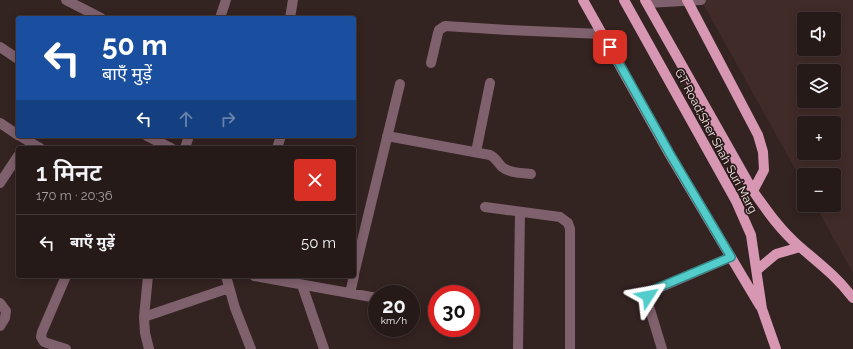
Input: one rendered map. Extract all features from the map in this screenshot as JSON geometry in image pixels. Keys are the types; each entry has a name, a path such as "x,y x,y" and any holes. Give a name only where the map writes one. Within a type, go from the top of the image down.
{"main road":[{"path":"583,0 670,154 762,309"},
{"name":"GT Road;Sher Shah Suri Marg","path":"624,0 736,201 751,235 762,309 776,349"},
{"name":"GT Road;Sher Shah Suri Marg","path":"646,1 753,191 773,220 800,247 843,284 853,298"},
{"path":"687,1 758,134 763,152 764,170 753,191"},
{"path":"757,270 776,254 800,247"}],"street":[{"path":"66,0 98,16"},
{"path":"221,16 226,0"},
{"path":"290,16 293,0"},
{"path":"646,1 699,0"},
{"path":"431,63 439,30 445,26 602,34"},
{"path":"0,47 16,58"},
{"path":"476,152 490,83"},
{"path":"356,267 400,84"},
{"path":"0,123 16,135"},
{"path":"387,136 490,155 496,158 502,167 509,170 531,174"},
{"path":"151,138 168,146"},
{"path":"22,140 36,146"},
{"path":"0,183 16,159"},
{"path":"485,207 560,217 568,223 570,229 570,349"},
{"path":"518,349 520,212"},
{"path":"662,349 648,303 648,296 650,292 731,257"},
{"path":"65,278 41,337 44,342 66,349"},
{"path":"148,278 144,317 145,333 150,349"},
{"path":"226,278 251,349"},
{"path":"265,278 368,296"},
{"path":"350,293 353,278"},
{"path":"302,285 324,349"},
{"path":"144,317 229,288"},
{"path":"0,303 6,311 5,318 0,326"}],"shaded area":[{"path":"701,0 853,0 853,273 819,212 841,212 841,168 797,168 797,172"}],"route":[{"path":"610,47 670,154 731,257 655,289 650,292 648,296"}]}
